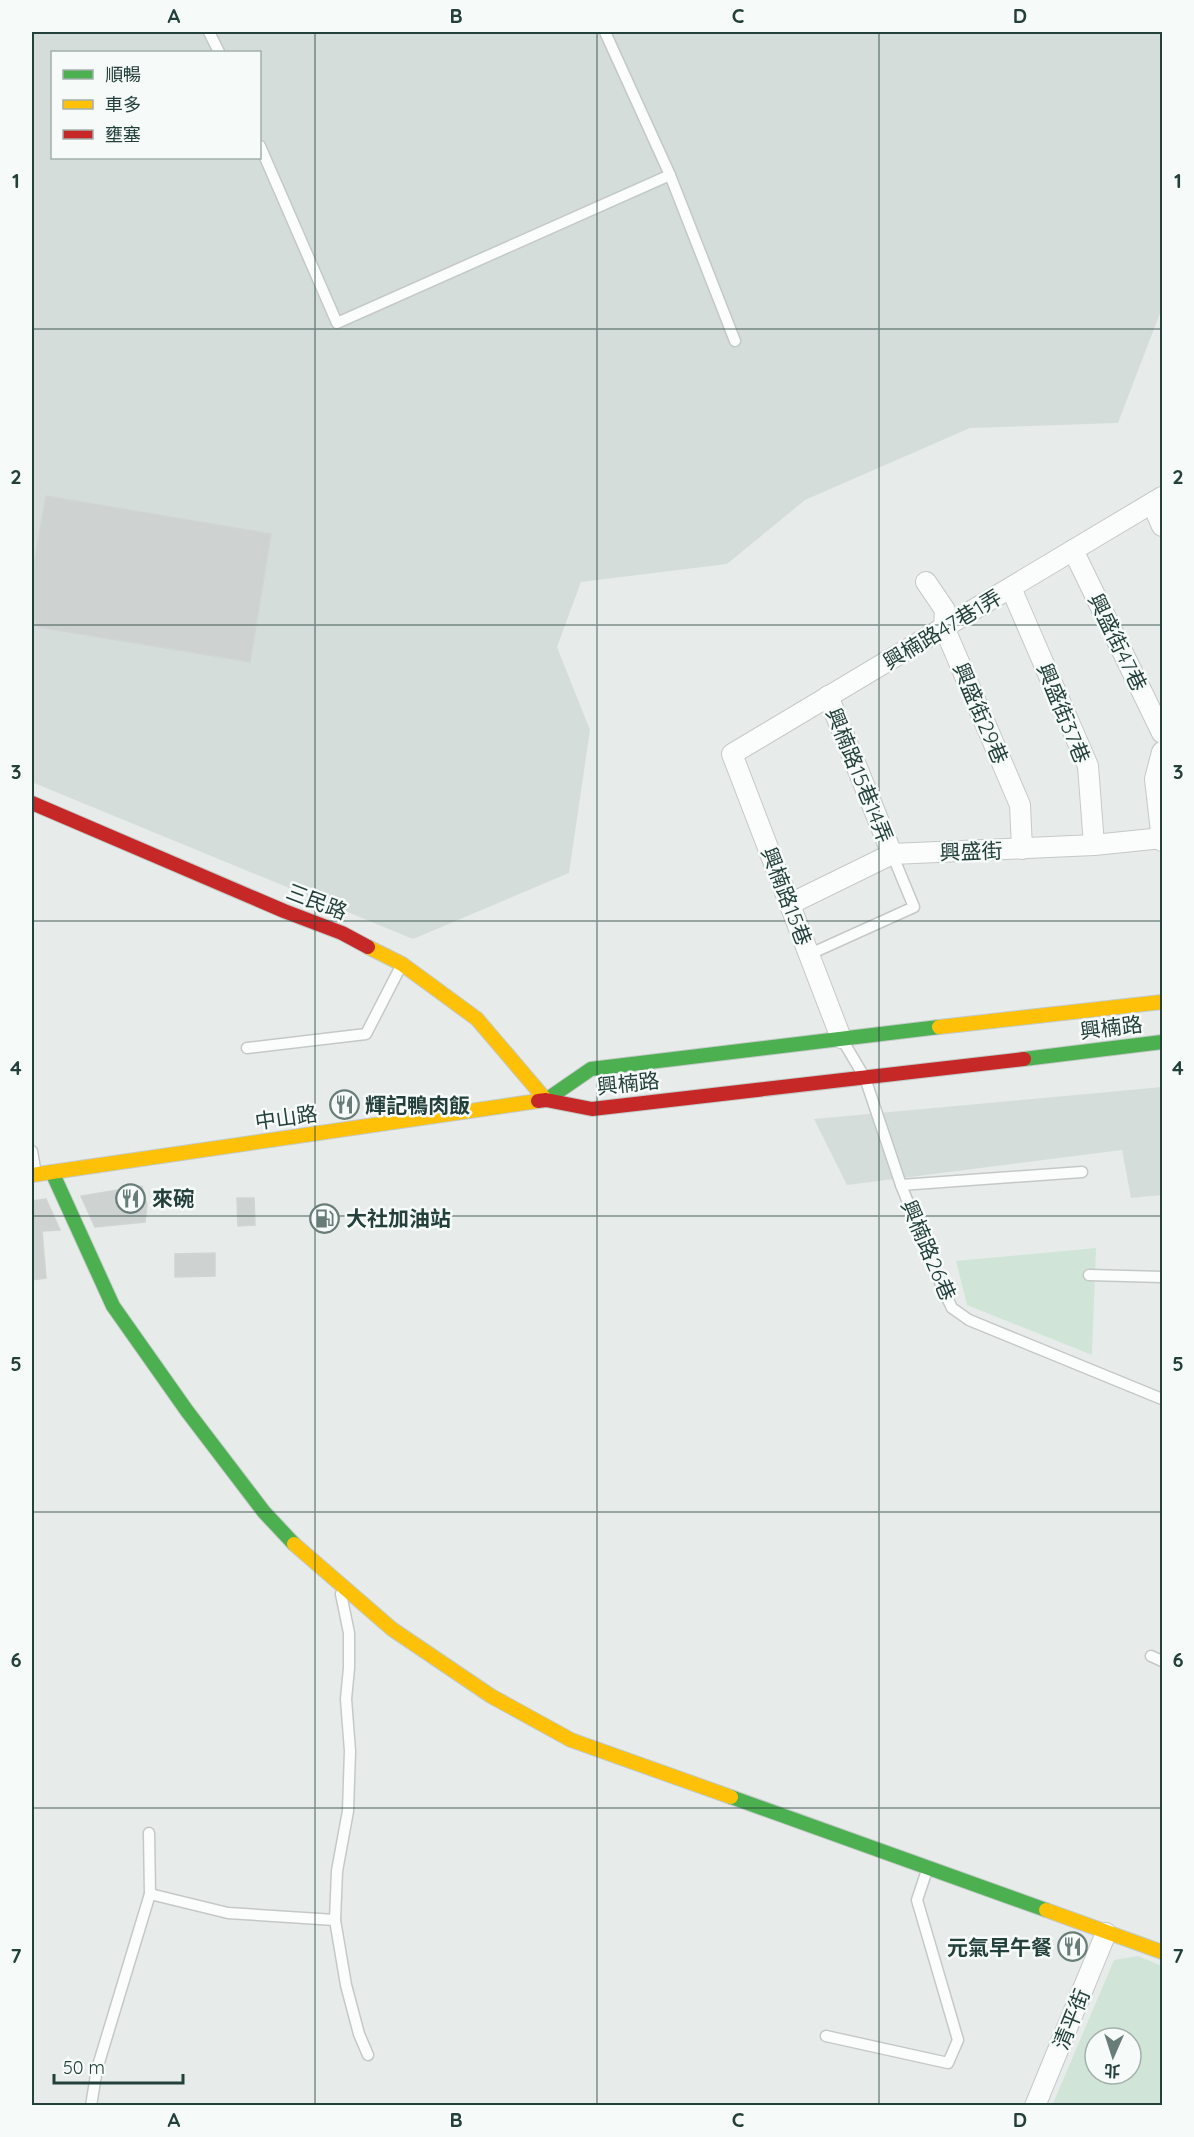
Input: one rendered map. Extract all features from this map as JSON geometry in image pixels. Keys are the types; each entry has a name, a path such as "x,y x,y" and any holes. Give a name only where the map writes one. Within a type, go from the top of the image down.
{"street":[{"path":"1157,500 1162,526"},
{"name":"興楠路47巷1弄","path":"732,754 1157,500"},
{"name":"興盛街47巷","path":"1073,550 1162,733"},
{"name":"興盛街29巷","path":"926,582 945,610 944,627 1020,804 1022,849"},
{"name":"興盛街37巷","path":"1011,588 1088,766 1094,845"},
{"name":"興楠路15巷14弄","path":"828,696 892,854"},
{"path":"1162,752 1155,779 1162,839"},
{"name":"興楠路15巷","path":"732,754 841,1038"},
{"name":"三民路","path":"32,803 284,911 342,933 402,964 477,1019 546,1100"},
{"name":"興盛街","path":"790,904 892,854 1094,845 1162,839"},
{"name":"興楠路","path":"546,1100 591,1069 1162,1002"},
{"name":"興楠路","path":"546,1100 592,1109 1162,1042"},
{"name":"中山路","path":"34,1175 546,1100"},
{"path":"52,1172 113,1305 227,1465 264,1512 303,1552 393,1629 491,1696 571,1740 1162,1952"},
{"name":"清平街","path":"1035,2106 1106,1933"}],"lane":[{"path":"209,32 218,51"},
{"path":"605,32 670,175 735,341"},
{"path":"261,148 337,323 670,175"},
{"path":"810,954 914,907 892,854"},
{"path":"247,1048 366,1034 402,964"},
{"name":"興楠路26巷","path":"841,1038 865,1078 901,1185 952,1308 969,1320 1162,1399"},
{"path":"32,1151 34,1175"},
{"path":"901,1185 1082,1172"},
{"path":"1089,1275 1162,1277"},
{"path":"339,1582 349,1633 350,1668 346,1699 350,1751 348,1811 337,1871 335,1920 346,1985 359,2034 368,2055"},
{"path":"1151,1656 1162,1661"},
{"path":"91,2106 97,2069 150,1894 149,1833"},
{"path":"826,2036 948,2063 958,2040 917,1900 927,1869"},
{"path":"150,1894 228,1912 335,1920"}],"shaded area":[{"path":"32,32 1162,32 1162,308 1118,423 970,428 805,500 727,564 581,582 557,647 590,730 569,873 413,939 34,783 32,773"},
{"path":"1162,1087 1162,1195 1131,1198 1122,1150 847,1185 814,1119"}],"green space":[{"path":"1096,1248 1092,1355 967,1305 956,1261"},
{"path":"1138,1956 1162,1966 1162,2105 1052,2106 1083,2033 1083,2086 1143,2086 1143,2026 1086,2026 1114,1960"}],"building":[{"path":"46,496 271,534 250,662 39,627 32,619 32,576"},
{"path":"142,1186 147,1205 145,1222 95,1227 81,1196"},
{"path":"237,1198 254,1198 255,1225 238,1226"},
{"path":"46,1199 60,1230 42,1231 46,1278 32,1280 32,1201"},
{"path":"215,1253 215,1276 175,1277 175,1254"}],"traffic: fast":[{"path":"546,1100 591,1069 939,1027"},
{"path":"1024,1059 1162,1042"},
{"path":"52,1172 113,1306 187,1411 264,1512 294,1544"},
{"path":"731,1797 1046,1910"}],"traffic: slow":[{"path":"368,947 402,964 477,1019 546,1100"},
{"path":"939,1027 1162,1002"},
{"path":"32,1175 538,1101"},
{"path":"294,1544 392,1629 491,1696 571,1740 731,1797"},
{"path":"1046,1910 1162,1952"}],"traffic: jam":[{"path":"32,803 284,911 342,933 368,947"},
{"path":"538,1101 546,1100 592,1109 1024,1059"}],"place":[{"name":"輝記鴨肉飯","path":"344,1105"},
{"name":"來碗","path":"131,1198"},
{"name":"大社加油站","path":"325,1218"},
{"name":"元氣早午餐","path":"1073,1947"}]}
